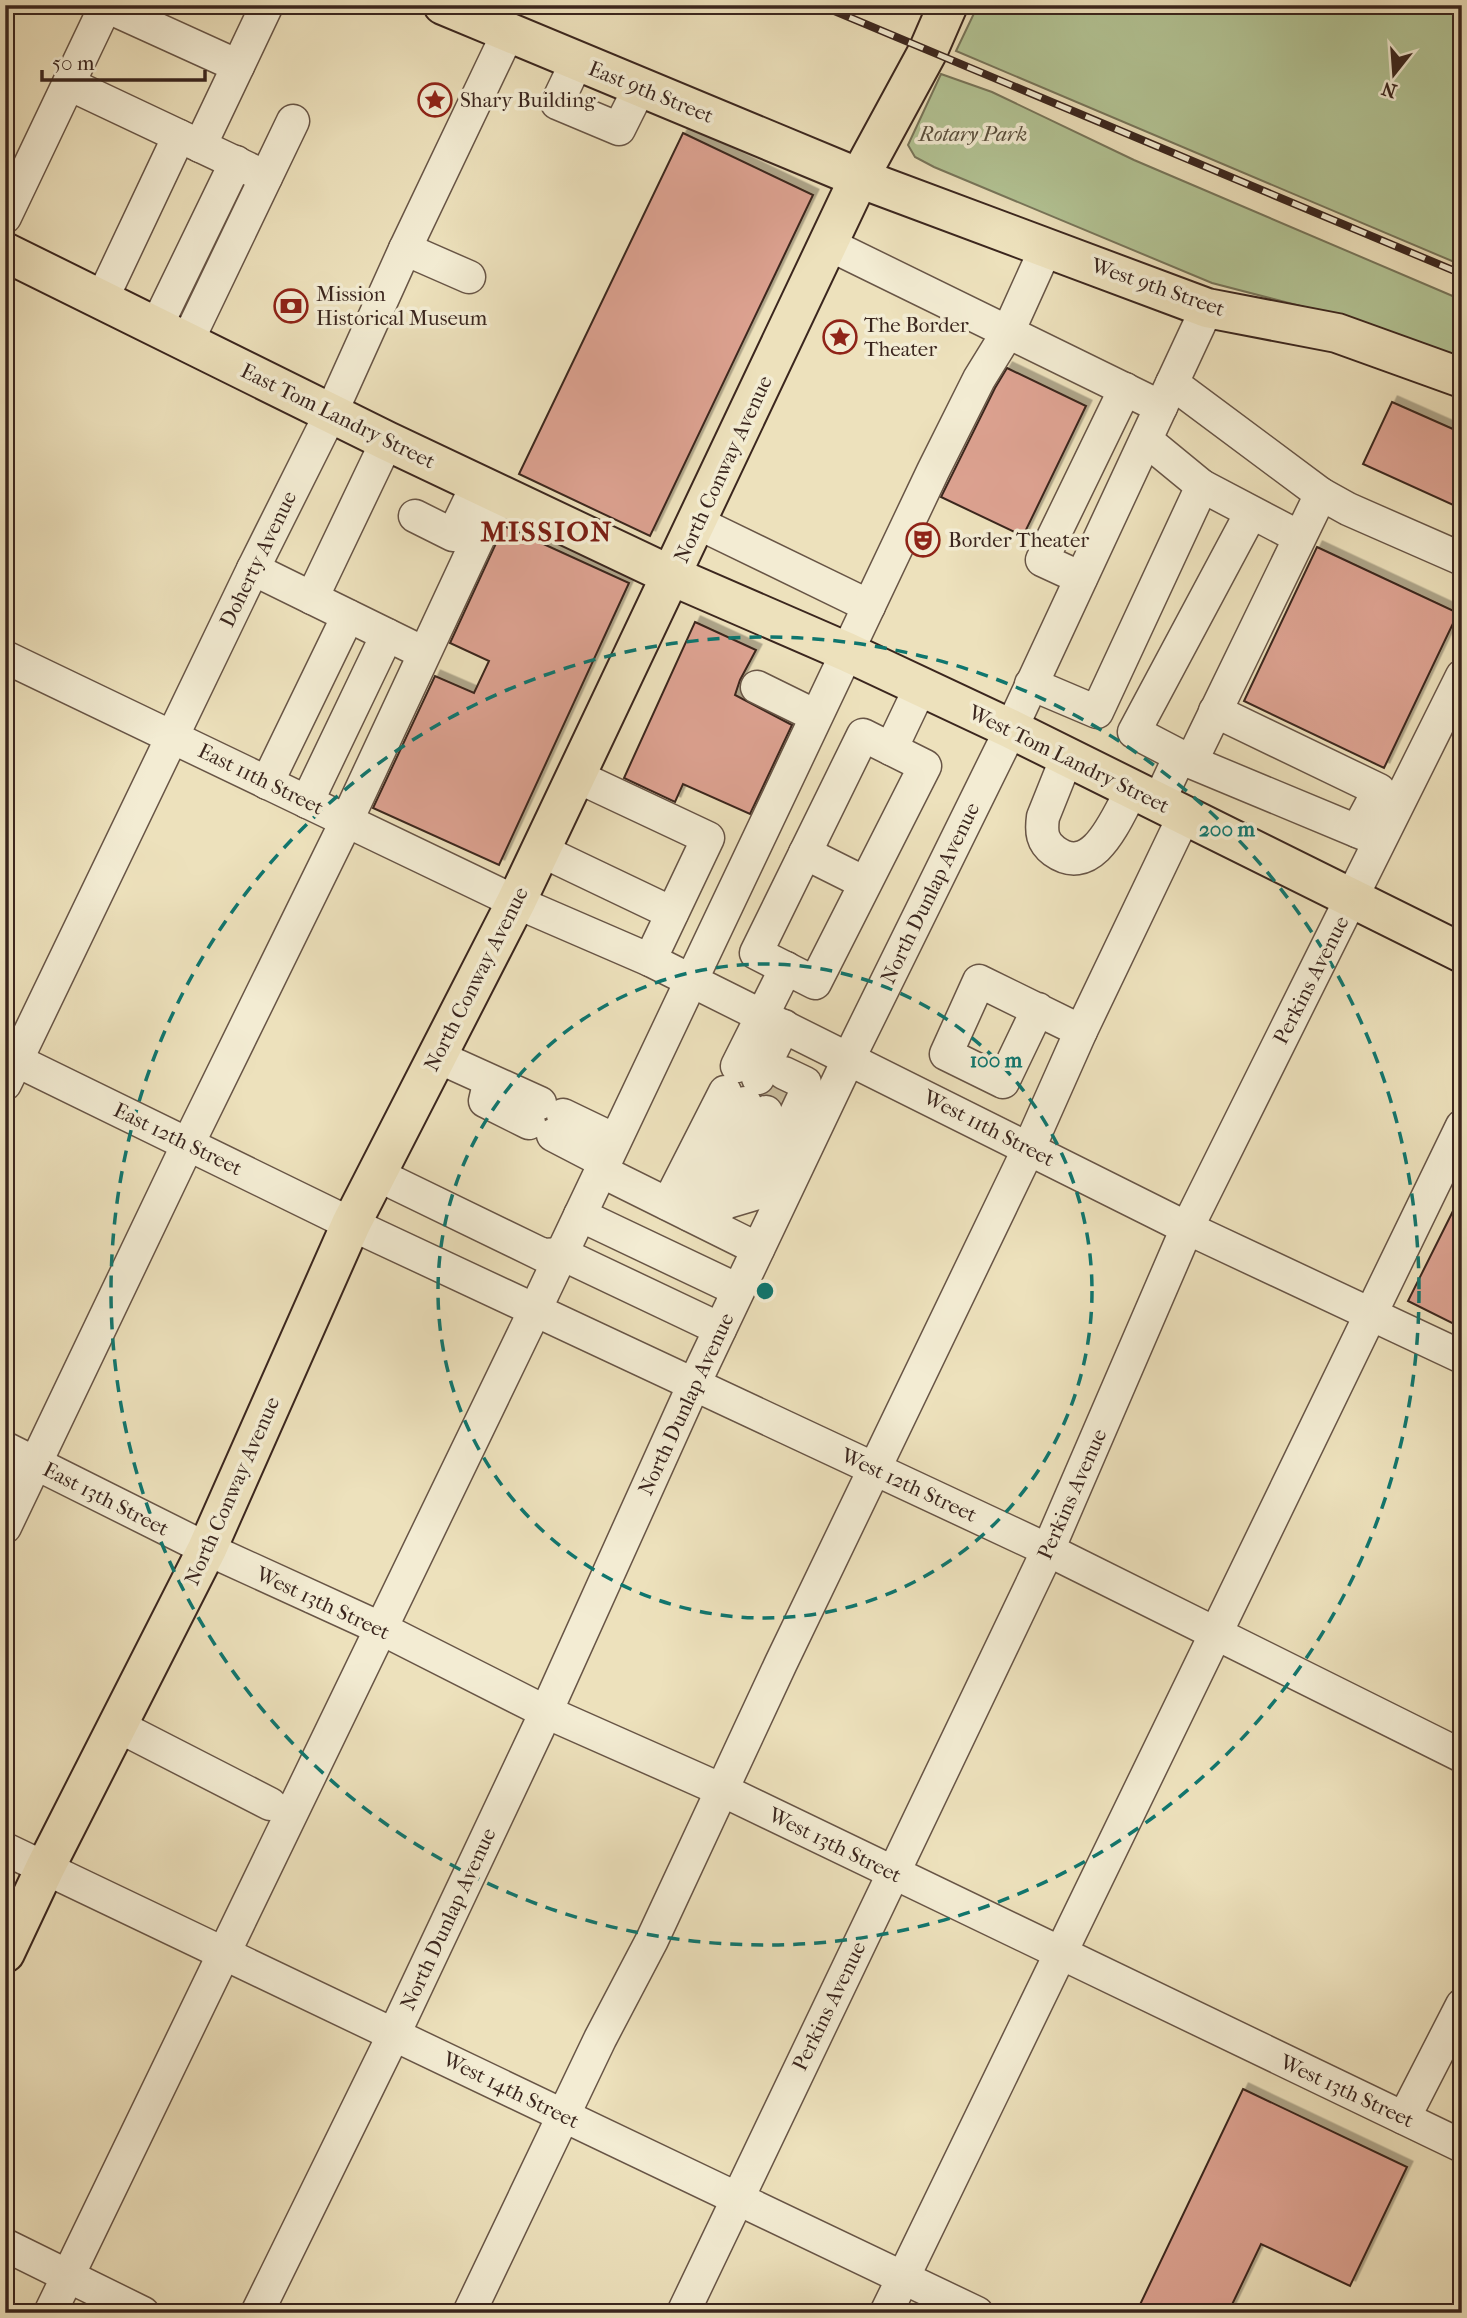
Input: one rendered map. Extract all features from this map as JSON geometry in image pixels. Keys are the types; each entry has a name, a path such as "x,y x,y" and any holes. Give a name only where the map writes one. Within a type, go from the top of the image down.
{"main road":[{"name":"East 9th Street","path":"443,5 859,178"},
{"name":"North Conway Avenue","path":"5,1953 45,1868 207,1549 351,1224 516,902 698,523 859,178 928,51 948,5"},
{"name":"West 9th Street","path":"859,178 1207,308 1337,333 1462,378"},
{"name":"East Tom Landry Street","path":"5,252 387,442 672,576"},
{"name":"West Tom Landry Street","path":"672,576 921,686 1462,953"}],"street":[{"path":"5,217 106,5 238,66"},
{"path":"102,299 190,141 238,66 267,5"},
{"name":"Doherty Avenue","path":"9,1066 331,413 405,249 508,33"},
{"path":"69,84 266,177"},
{"path":"171,334 266,177 293,121"},
{"path":"171,334 236,162"},
{"path":"828,244 1125,389 1166,395 1348,509 1462,559"},
{"path":"50,2313 562,1254 869,606 979,379 1008,332 1046,248"},
{"path":"405,249 468,277"},
{"name":"North Dunlap Avenue","path":"257,2313 394,2034 738,1290 1011,729 1207,308"},
{"path":"1081,578 1042,560 1125,389"},
{"path":"1146,440 1202,486 1298,537"},
{"path":"312,598 387,442"},
{"path":"1097,712 1202,486"},
{"path":"415,516 453,535 489,489"},
{"path":"5,1527 347,820 424,653 489,489"},
{"path":"469,2313 600,2039 652,1940 781,1663 1029,1148 1081,1031 1158,803 1215,711 1321,494"},
{"path":"1135,732 1251,513"},
{"path":"698,523 869,606"},
{"path":"253,569 424,653"},
{"path":"267,783 348,616"},
{"path":"307,802 387,635"},
{"name":"East 11th Street","path":"5,657 516,902"},
{"name":"Perkins Avenue","path":"683,2313 1048,1550 1187,1228 1351,900 1369,836 1462,676"},
{"path":"1031,684 1097,712 1185,759 1369,836 1379,790 1215,711"},
{"path":"891,749 921,686"},
{"path":"757,687 816,716"},
{"path":"863,735 891,749 925,766 815,983 756,953 863,735"},
{"path":"1067,757 1043,817 1043,839 1058,854 1077,858 1096,850 1158,803"},
{"path":"576,776 708,838 650,960"},
{"path":"540,850 672,913"},
{"path":"805,853 865,883"},
{"name":"West 11th Street","path":"516,902 650,960 1187,1228 1462,1357"},
{"path":"697,1212 783,1025 786,968"},
{"path":"1038,1009 1003,1082 946,1054 979,981 1038,1009 1081,1031"},
{"path":"756,1087 783,1025"},
{"path":"436,1056 490,1080 607,1158 758,1249"},
{"name":"East 12th Street","path":"9,1066 188,1144 351,1224"},
{"path":"953,1110 974,1068"},
{"path":"697,1212 758,1194 806,1092 805,1083 756,1087"},
{"path":"886,2313 1462,1126"},
{"path":"376,1174 543,1255 562,1254 720,1329"},
{"path":"580,1215 738,1290"},
{"name":"West 12th Street","path":"351,1224 1048,1550 1462,1756"},
{"name":"East 13th Street","path":"5,1448 207,1549"},
{"name":"West 13th Street","path":"207,1549 380,1628 545,1712 722,1790 1462,2146"},
{"path":"118,1726 270,1804"},
{"name":"West 14th Street","path":"5,1849 976,2313"},
{"path":"1404,2118 1462,2005"},
{"path":"5,2245 143,2313"}],"green space":[{"path":"978,5 1462,5 1462,258 1459,264 956,51"},
{"name":"Rotary Park","path":"941,74 992,92 1134,160 1462,300 1462,358 1354,320 1212,283 915,157 908,145"}],"building":[{"path":"683,133 813,195 650,536 519,474"},
{"path":"1007,368 1086,406 1023,536 941,497"},
{"path":"1392,402 1462,433 1462,509 1363,464"},
{"path":"504,526 629,583 499,865 373,808 435,676 474,693 489,661 450,643"},
{"path":"1317,547 1458,613 1384,768 1244,701"},
{"path":"695,622 756,650 735,695 792,725 750,814 683,784 675,802 624,778"},
{"path":"1462,1193 1462,1328 1408,1301"},
{"path":"1243,2089 1407,2167 1350,2286 1261,2244 1228,2313 1136,2313"}],"tunnel":[{"path":"766,1112 778,1087"}],"railway":[{"path":"820,5 1462,274"}],"place":[{"name":"Shary Building","path":"435,100"},
{"name":"Mission Historical Museum","path":"291,306"},
{"name":"The Border Theater","path":"840,337"},
{"name":"Border Theater","path":"923,540"}],"district":[{"name":"MISSION","path":"547,531"}]}
